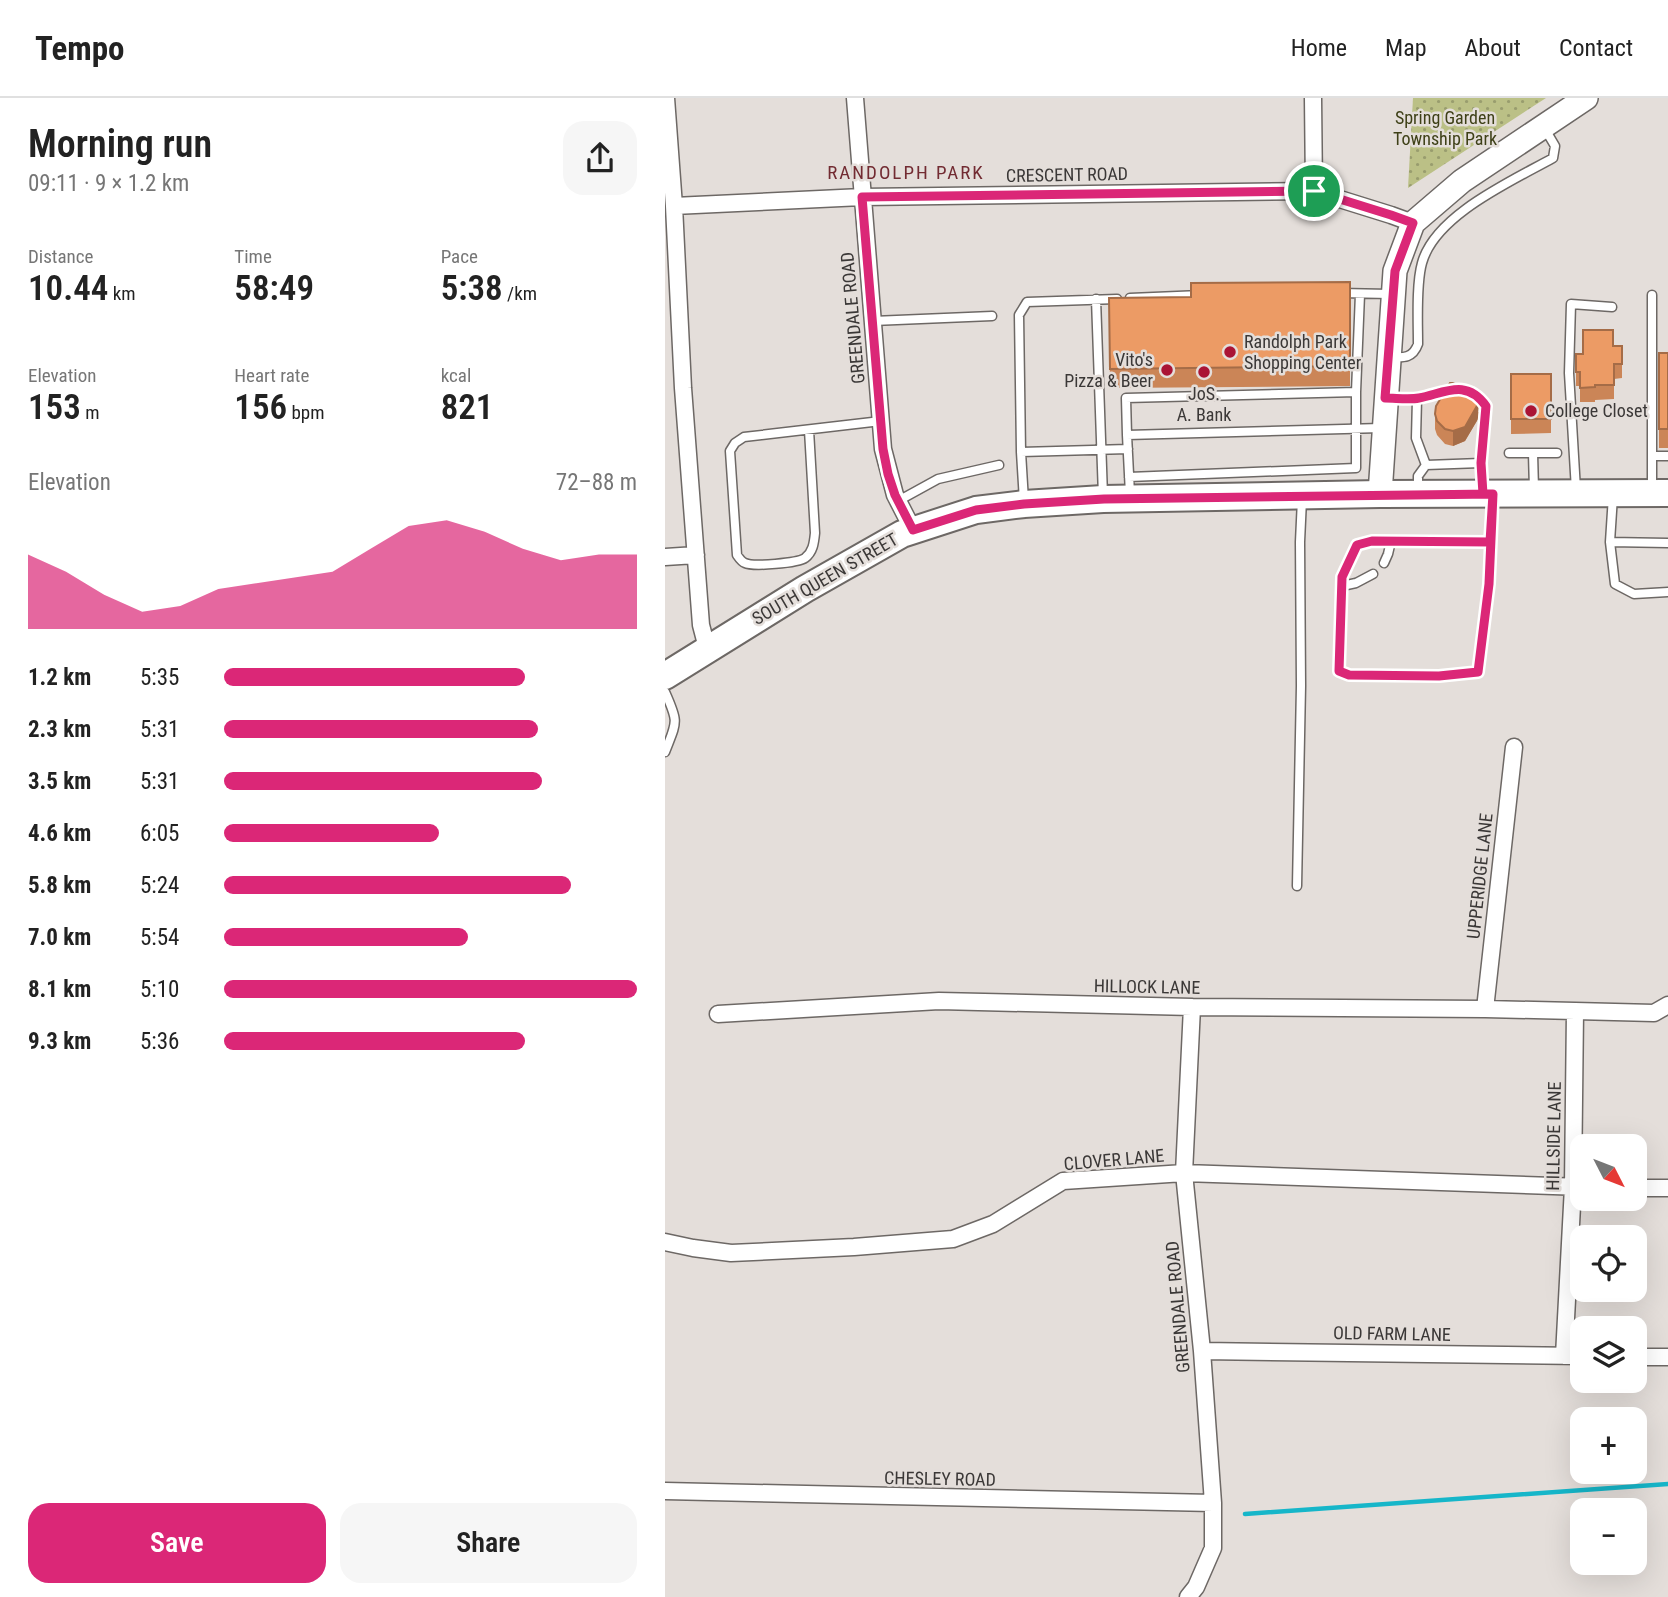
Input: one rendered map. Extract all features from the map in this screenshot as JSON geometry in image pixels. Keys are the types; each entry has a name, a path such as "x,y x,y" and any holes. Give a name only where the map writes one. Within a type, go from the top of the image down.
{"main road":[{"name":"SOUTH QUEEN STREET","path":"665,676 805,589 902,534 976,510 1104,499 1129,488 1302,496 1660,493"}],"street":[{"path":"666,98 683,388 701,625 707,648"},
{"name":"GREENDALE ROAD","path":"855,98 883,449 888,474 913,530"},
{"path":"1313,98 1314,191"},
{"path":"1380,494 1395,271 1413,223 1462,181 1586,98"},
{"name":"CRESCENT ROAD","path":"674,206 862,197 1314,191 1413,223"},
{"path":"665,557 696,555"},
{"name":"UPPERIDGE LANE","path":"1485,1009 1514,747"},
{"name":"HILLOCK LANE","path":"718,1014 939,1001 1575,1011"},
{"path":"1575,1011 1654,1013 1668,1005"},
{"name":"GREENDALE ROAD","path":"1188,1597 1196,1587 1213,1548 1213,1503 1202,1351 1184,1173 1192,1007"},
{"name":"HILLSIDE LANE","path":"1575,1011 1577,1134"},
{"name":"CLOVER LANE","path":"665,1241 731,1254 953,1239 993,1224 1063,1181 1184,1173 1570,1187"},
{"path":"1647,1188 1668,1188"},
{"name":"HILLSIDE LANE","path":"1564,1356 1576,1211"},
{"name":"OLD FARM LANE","path":"1202,1351 1570,1356"},
{"path":"1647,1357 1668,1357"},
{"name":"CHESLEY ROAD","path":"665,1491 1213,1503"}],"lane":[{"path":"1388,356 1405,358 1415,352 1418,344 1422,263 1438,233 1489,194 1553,158 1555,146 1543,127"},
{"path":"1336,292 1393,294"},
{"path":"1356,393 1126,398 1129,488 1356,468 1360,294"},
{"path":"1024,504 1019,315 1027,302 1205,295"},
{"path":"1652,295 1656,363 1652,456 1660,493"},
{"path":"1097,299 1104,499"},
{"path":"1576,493 1569,373 1571,304 1612,307"},
{"path":"872,321 992,316"},
{"path":"1385,398 1417,399 1443,391 1466,390 1480,398 1486,406 1481,463 1488,494 1490,542 1489,584 1478,672 1401,676 1349,675 1339,671 1342,577 1357,545 1372,541 1490,542"},
{"path":"1417,399 1416,438 1426,465"},
{"path":"809,430 815,533 813,547 802,560 756,565 744,563 737,555 730,451 735,443 744,437 881,421"},
{"path":"1128,435 1384,428"},
{"path":"1021,452 1128,449"},
{"path":"1509,453 1557,453"},
{"path":"1532,453 1534,493"},
{"path":"1652,456 1668,456"},
{"path":"1426,465 1481,463"},
{"path":"898,501 938,479 999,465"},
{"path":"1418,494 1418,477 1426,465"},
{"path":"1613,493 1611,542 1615,584 1634,594 1668,592"},
{"path":"1297,886 1302,496"},
{"path":"1384,563 1391,541"},
{"path":"1611,542 1668,543"},
{"path":"1342,586 1356,583 1373,574"},
{"path":"665,692 676,717 665,752"}],"green space":[{"name":"Spring Garden Township Park","path":"1413,98 1546,98 1408,188"}],"building":[{"name":"Randolph Park Shopping Center","path":"1350,282 1350,366 1110,369 1109,298 1191,297 1191,283"},
{"path":"1583,330 1613,330 1613,346 1622,346 1622,364 1614,364 1614,385 1580,388 1580,372 1576,372 1576,354 1583,354"},
{"path":"1659,353 1668,353 1668,429 1659,429"},
{"name":"College Closet","path":"1511,374 1551,374 1551,419 1511,419"},
{"path":"1450,383 1479,397 1465,427 1453,431 1445,429 1437,421 1435,414 1436,406"}],"waterway":[{"path":"1245,1514 1668,1484"}],"place":[{"name":"Randolph Park Shopping Center","path":"1230,352"},
{"name":"Vito's Pizza & Beer","path":"1167,370"},
{"name":"JoS. A. Bank","path":"1204,372"},
{"name":"College Closet","path":"1531,411"}],"district":[{"name":"RANDOLPH PARK","path":"906,172"}],"route":[{"path":"1314,191 862,197 883,449 895,495 913,530 976,510 1104,499 1493,494 1490,542 1372,541 1357,545 1342,577 1339,671 1349,675 1439,676 1478,672 1489,584 1493,494 1483,494 1481,463 1486,406 1480,398 1466,390 1443,391 1417,399 1385,398 1395,271 1413,223 1314,191"}]}
